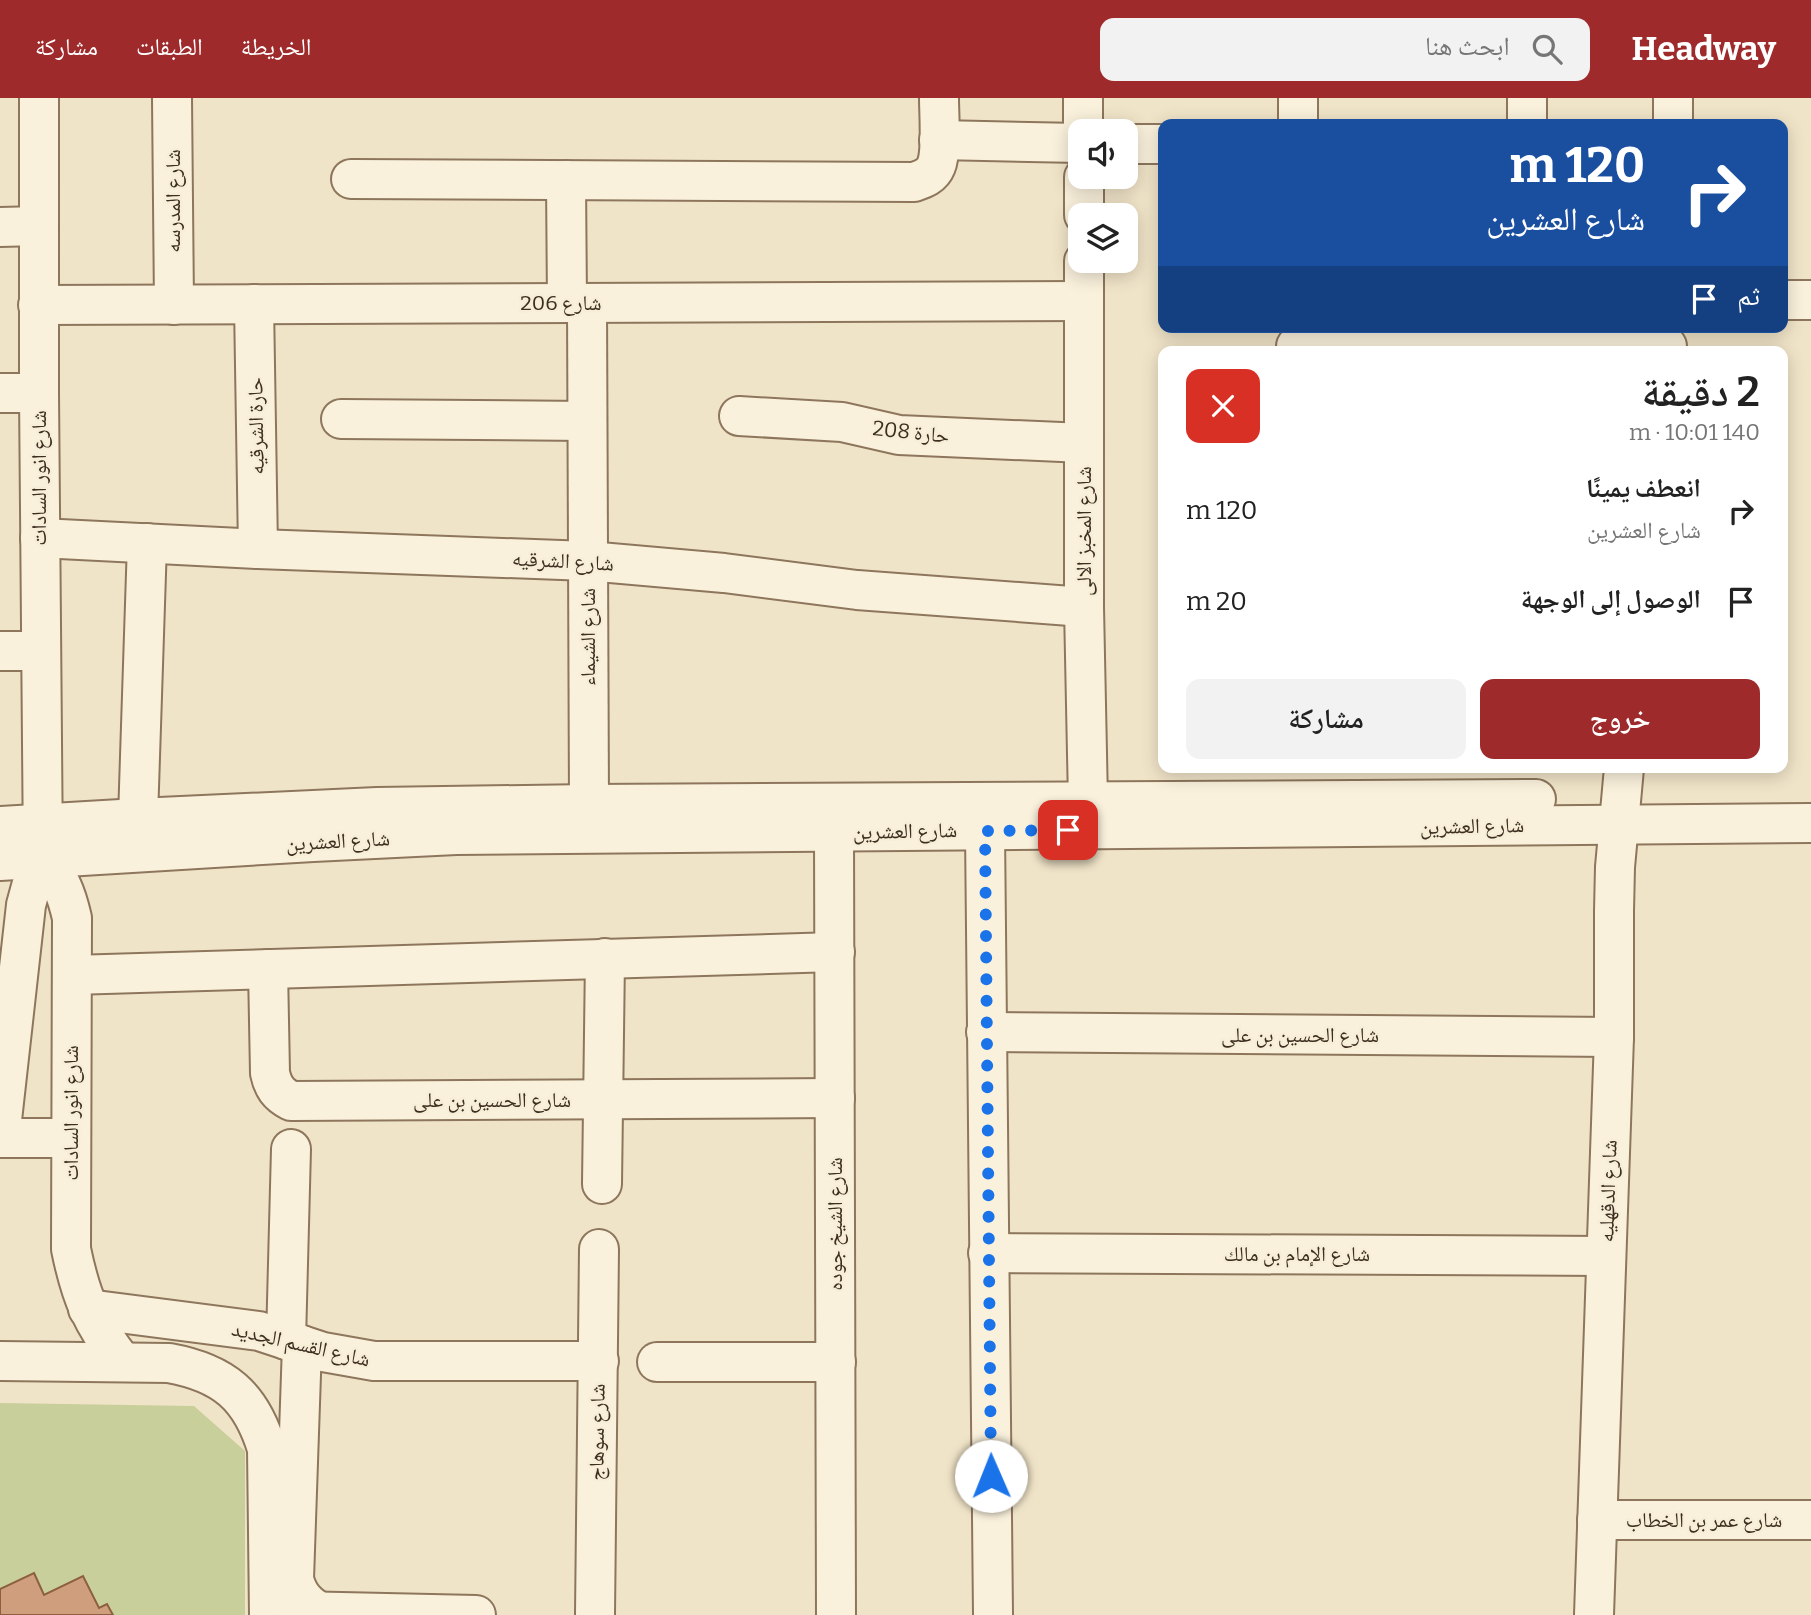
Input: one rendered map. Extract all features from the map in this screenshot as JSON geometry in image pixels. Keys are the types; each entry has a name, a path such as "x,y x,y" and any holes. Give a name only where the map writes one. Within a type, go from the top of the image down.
{"street":[{"name":"شارع انور السادات","path":"0,1138 6,1033 26,905 43,841 38,305 39,98"},
{"name":"شارع المدرسه","path":"172,98 174,304"},
{"path":"351,179 914,182 927,178 936,167 939,98"},
{"path":"1083,98 1083,119"},
{"path":"1298,98 1298,119"},
{"path":"1527,98 1527,119"},
{"path":"1673,98 1673,119"},
{"path":"939,140 1068,143"},
{"path":"1138,144 1158,144"},
{"name":"شارع الشيماء","path":"566,180 587,421 589,804"},
{"path":"0,227 38,226"},
{"name":"شارع المخبز الالى","path":"1084,273 1084,607 1088,802"},
{"path":"1788,300 1811,300"},
{"name":"شارع 206","path":"38,305 1084,301"},
{"name":"حارة الشرقيه","path":"254,304 258,548"},
{"path":"1296,342 1424,346"},
{"path":"1583,346 1667,342"},
{"path":"0,393 39,393"},
{"name":"حارة 208","path":"739,416 842,422 886,433 912,436 1084,443"},
{"path":"341,419 587,421"},
{"name":"شارع الشرقيه","path":"40,538 588,561 738,574 857,590 1084,607"},
{"path":"138,818 147,543"},
{"path":"0,651 41,651"},
{"name":"شارع العشرين","path":"0,861 43,841 138,818 306,809 589,804 1088,802 1294,784 1621,797 1811,797"},
{"name":"شارع العشرين","path":"0,826 43,841 313,842 456,835 985,831 1621,797 1811,823"},
{"name":"شارع الدقهليه","path":"1594,1615 1614,1037 1614,911 1621,797"},
{"path":"985,831 993,1615"},
{"name":"شارع الشيخ جوده","path":"834,832 836,1615"},
{"name":"شارع انور السادات","path":"43,841 67,896 72,918 71,1249 77,1280 88,1309 103,1337 122,1362"},
{"path":"72,975 835,951"},
{"path":"602,1184 605,958"},
{"name":"شارع الحسين بن على","path":"268,969 270,1073 273,1085 280,1095 291,1101 835,1098"},
{"name":"شارع الحسين بن على","path":"986,1032 1614,1037"},
{"path":"0,1138 71,1138"},
{"path":"291,1149 294,1579 301,1597 320,1612"},
{"name":"شارع سوهاج","path":"595,1615 599,1249"},
{"name":"شارع الإمام بن مالك","path":"989,1253 1605,1255"},
{"name":"شارع القسم الجديد","path":"88,1309 259,1331 323,1352 374,1361 598,1361"},
{"path":"0,1361 169,1363 192,1367 214,1376 233,1390 249,1407 261,1427 267,1450 269,1613 476,1615"},
{"path":"657,1362 836,1362"},
{"name":"شارع عمر بن الخطاب","path":"1597,1520 1811,1520"}],"green space":[{"path":"0,1403 194,1406 245,1451 245,1615 0,1615"}],"building":[{"path":"34,1573 44,1595 83,1576 99,1608 107,1604 113,1615 0,1615 0,1589"}],"route":[{"path":"991,1476 985,831 1068,830"}]}
